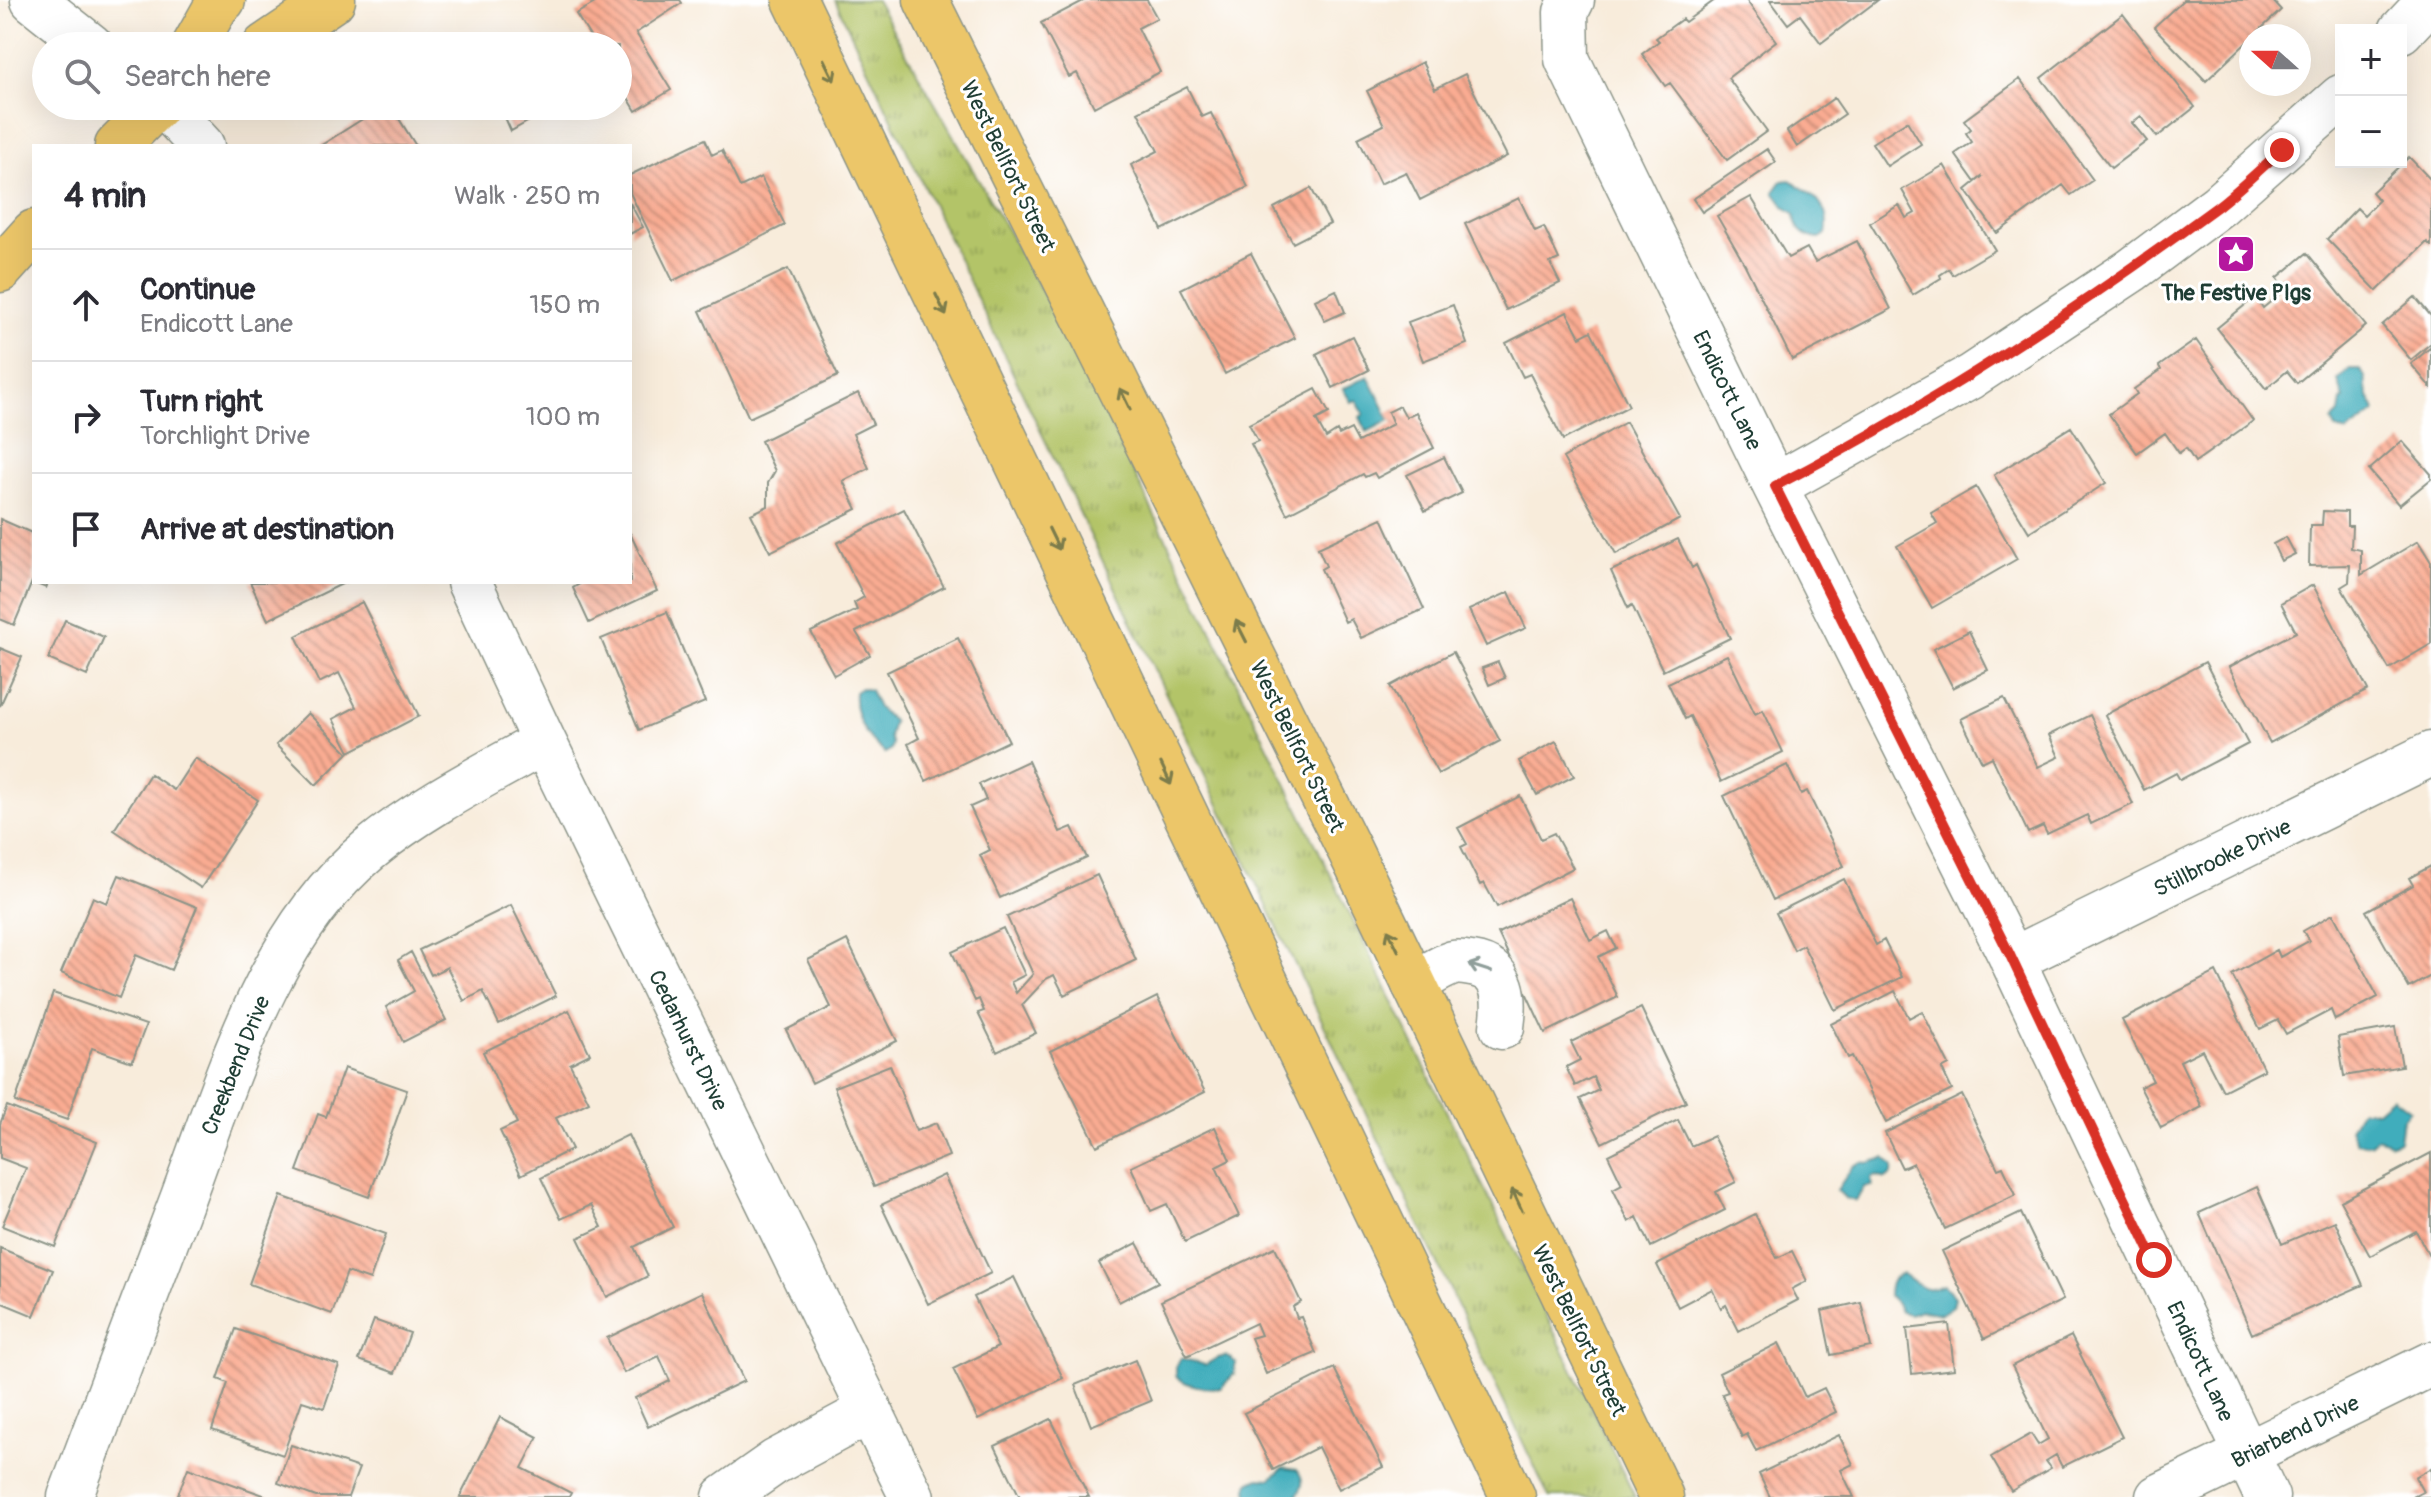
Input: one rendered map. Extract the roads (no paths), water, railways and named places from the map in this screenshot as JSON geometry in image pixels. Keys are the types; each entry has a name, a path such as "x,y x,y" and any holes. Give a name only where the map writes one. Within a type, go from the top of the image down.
{"main road":[{"path":"203,32 223,0"},
{"path":"286,32 333,0"},
{"path":"795,0 1513,1497"},
{"name":"West Bellfort Street","path":"926,0 1414,984 1661,1497"},
{"path":"119,144 143,120"},
{"path":"0,270 32,234"}],"street":[{"path":"33,0 73,32"},
{"path":"2407,25 2430,0"},
{"name":"Endicott Lane","path":"1569,6 1567,59 1775,486 2012,960 2267,1497"},
{"path":"1775,486 1971,376 2132,270 2219,205 2335,102"},
{"path":"178,120 200,144"},
{"name":"Cedarhurst Drive","path":"470,584 912,1497"},
{"name":"Creekbend Drive","path":"70,1497 244,1036 284,952 329,890 368,850 419,814 544,742"},
{"name":"Stillbrooke Drive","path":"2012,960 2431,754"},
{"path":"1414,984 1454,962 1475,964 1492,971 1501,986 1505,1002 1502,1027"},
{"name":"Briarbend Drive","path":"2158,1497 2431,1364"},
{"path":"725,1497 775,1462 870,1411"}],"water":[{"path":"1790,180 1813,196 1823,208 1826,234 1819,239 1801,231 1795,214 1785,207 1774,192 1782,181"},
{"path":"2350,369 2360,369 2363,373 2375,412 2347,433 2336,429 2332,421 2339,414 2341,400 2344,399 2338,380"},
{"path":"1368,376 1390,420 1367,432 1360,417 1364,414 1356,400 1351,402 1343,389"},
{"path":"861,688 870,690 878,708 893,721 889,737 892,744 885,753 867,734 856,710 855,692"},
{"path":"2392,1097 2410,1110 2402,1120 2399,1140 2391,1143 2377,1138 2370,1144 2356,1142 2350,1129 2360,1110 2377,1110"},
{"path":"1885,1158 1893,1167 1892,1174 1886,1179 1871,1178 1872,1186 1864,1187 1856,1201 1846,1199 1837,1190 1853,1166"},
{"path":"1901,1274 1927,1289 1944,1285 1955,1297 1953,1306 1941,1314 1921,1310 1910,1314 1901,1312 1889,1296 1889,1289"},
{"path":"1227,1356 1235,1362 1234,1374 1221,1388 1191,1385 1176,1376 1176,1367 1181,1358 1205,1365"},
{"path":"1283,1468 1297,1470 1301,1477 1302,1487 1296,1497 1249,1497 1249,1483 1259,1478 1270,1479"}],"place":[{"name":"The Festive PIgs","path":"2236,254"}]}
